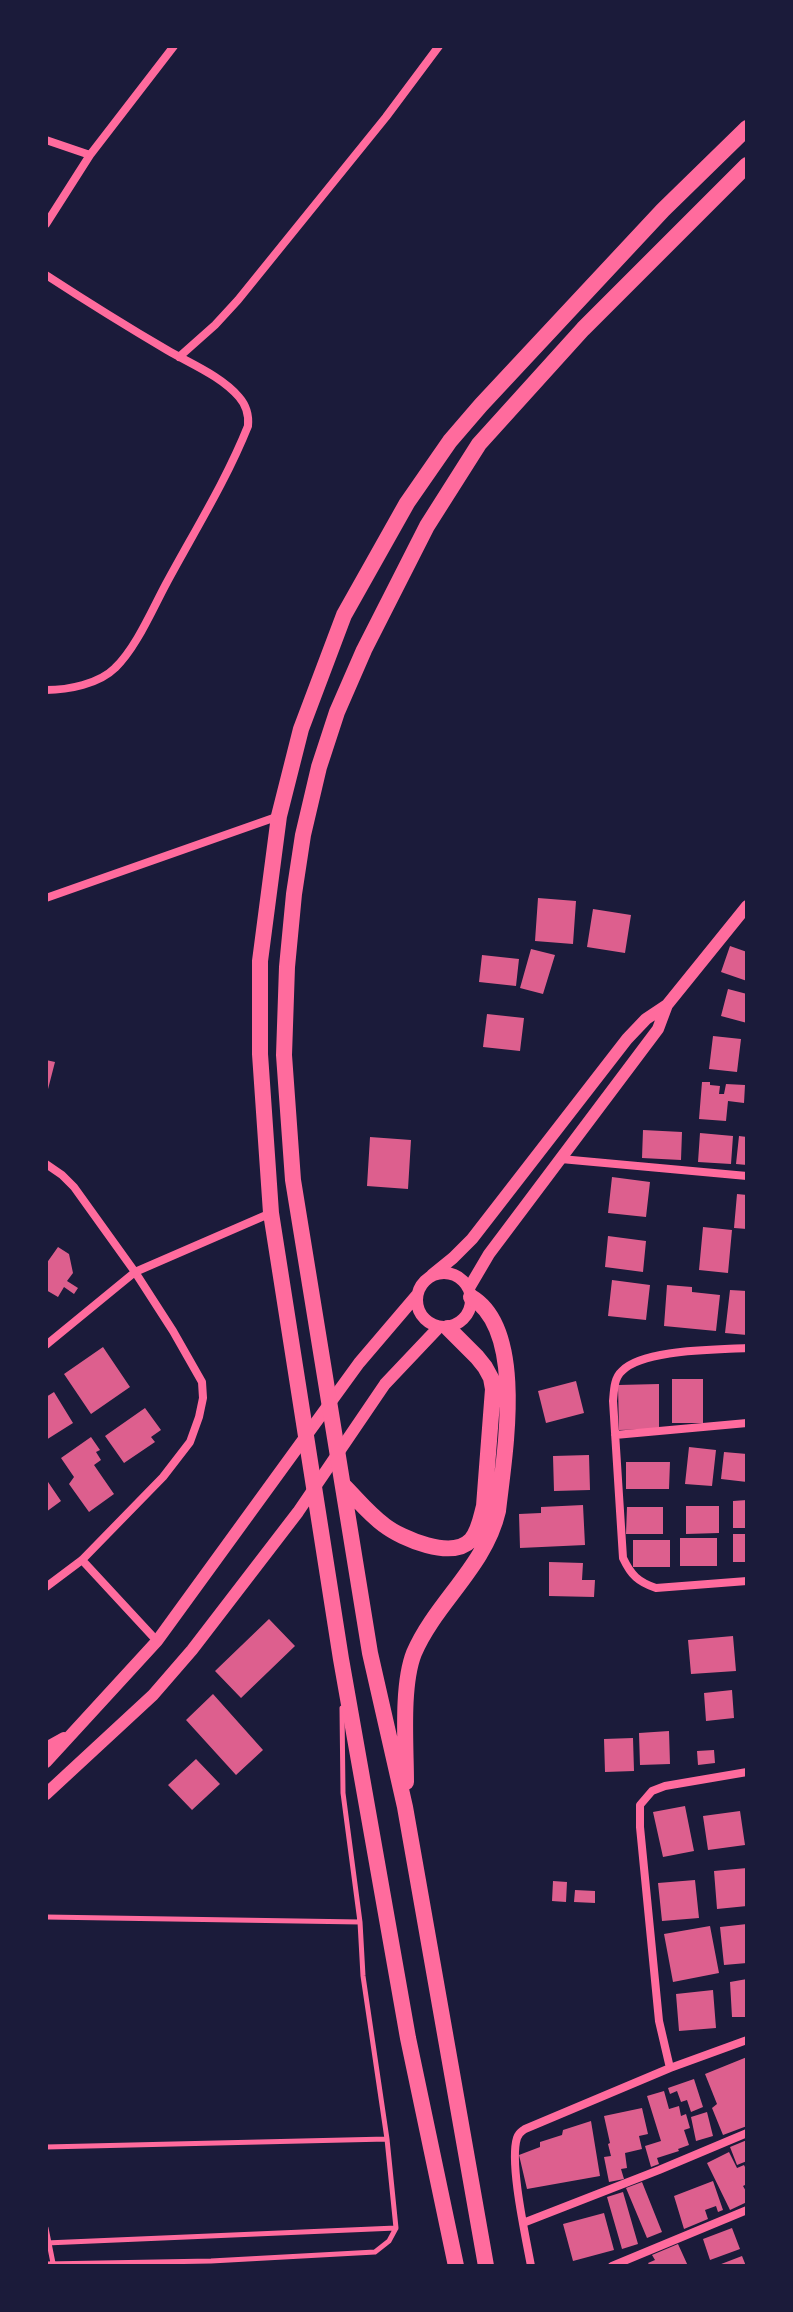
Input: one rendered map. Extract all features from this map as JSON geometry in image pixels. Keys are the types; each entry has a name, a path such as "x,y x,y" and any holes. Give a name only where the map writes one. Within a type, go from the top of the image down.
{"highway":[{"path":"456,2266 408,2038 341,1659 271,1213 260,1054 260,961 279,816 301,729 344,615 407,503 450,441 481,405 663,210 747,128"},
{"path":"486,2266 405,1807 370,1653 293,1180 284,1055 287,967 294,894 303,835 319,767 337,712 364,650 427,526 479,444 583,329 747,165"},
{"path":"405,1807 408,1670 425,1634 482,1553 494,1529 498,1511 508,1390 507,1364 493,1318 470,1292"},
{"path":"343,1485 386,1527 409,1539 433,1547 454,1549 472,1540 484,1506 493,1389 485,1367 443,1328"}],"street":[{"path":"46,224 90,155 174,46"},
{"path":"179,357 238,300 386,117 439,46"},
{"path":"46,140 90,155"},
{"path":"46,275 195,365 240,398 249,418 244,437 224,480 121,661 99,679 46,690"},
{"path":"46,898 279,816"},
{"path":"46,1762 157,1641 359,1363 417,1295 425,1280 472,1239 627,1039 646,1019 667,1005 747,906"},
{"path":"46,1794 153,1695 192,1650 298,1512 385,1384 443,1328 463,1320 468,1313 470,1292 489,1254 658,1029 667,1005"},
{"path":"561,1159 747,1176"},
{"path":"46,1164 74,1187 135,1272 187,1353 202,1382 203,1398 190,1442 163,1477 82,1560 46,1587"},
{"path":"46,1345 135,1272 271,1213"},
{"path":"432,1275 457,1276 470,1292"},
{"path":"417,1295 419,1312 431,1325 443,1328"},
{"path":"747,1348 688,1351 631,1364 620,1371 614,1383 613,1401 623,1558 631,1574 642,1584 656,1588 747,1581"},
{"path":"615,1435 747,1423"},
{"path":"82,1560 157,1641"},
{"path":"46,1748 74,1732"},
{"path":"670,2068 659,2021 640,1805 652,1791 665,1786 747,1772"},
{"path":"531,2266 516,2159 519,2133 670,2068 747,2040"},
{"path":"523,2223 747,2133"},
{"path":"612,2266 747,2210"}],"lane":[{"path":"46,2228 49,2264 211,2263 375,2252 389,2241 396,2228 343,1793 341,1659"},
{"path":"46,1917 360,1922"},
{"path":"46,2147 387,2139"},
{"path":"47,2243 396,2228"}],"building":[{"path":"538,898 576,901 573,944 535,941"},
{"path":"593,909 631,915 625,953 587,947"},
{"path":"730,946 747,952 747,981 721,972"},
{"path":"531,949 555,955 543,994 520,988"},
{"path":"482,955 519,959 516,986 479,982"},
{"path":"728,989 747,994 747,1023 721,1016"},
{"path":"487,1014 524,1018 520,1051 483,1047"},
{"path":"713,1036 741,1039 737,1072 709,1069"},
{"path":"46,1060 55,1062 47,1093 46,1093"},
{"path":"702,1082 720,1086 719,1094 724,1094 726,1084 745,1085 744,1103 728,1101 726,1121 699,1119"},
{"path":"643,1130 682,1132 681,1160 642,1158"},
{"path":"700,1133 733,1136 731,1164 698,1162"},
{"path":"739,1136 747,1137 747,1165 736,1164"},
{"path":"370,1137 411,1140 408,1189 367,1186"},
{"path":"612,1177 650,1182 646,1217 608,1213"},
{"path":"737,1194 747,1195 747,1229 734,1228"},
{"path":"703,1227 732,1230 728,1273 699,1270"},
{"path":"608,1236 646,1241 643,1272 605,1267"},
{"path":"58,1247 69,1254 73,1273 67,1281 78,1288 74,1294 64,1287 58,1297 46,1290 46,1264"},
{"path":"612,1280 650,1285 646,1320 608,1316"},
{"path":"667,1285 692,1287 692,1292 720,1295 716,1331 664,1326"},
{"path":"730,1290 747,1291 747,1335 725,1333"},
{"path":"103,1347 130,1387 91,1414 64,1374"},
{"path":"672,1379 703,1379 703,1423 672,1423"},
{"path":"576,1381 584,1413 546,1423 538,1391"},
{"path":"659,1384 659,1429 619,1430 618,1385"},
{"path":"54,1392 73,1423 46,1440 46,1397"},
{"path":"145,1408 161,1430 151,1437 155,1442 124,1463 105,1436"},
{"path":"91,1437 100,1450 96,1452 101,1460 94,1465 114,1494 89,1512 69,1484 74,1477 61,1458"},
{"path":"689,1447 716,1450 712,1486 685,1484"},
{"path":"724,1452 747,1454 747,1482 721,1479"},
{"path":"589,1455 590,1490 554,1491 553,1456"},
{"path":"626,1462 670,1462 669,1489 626,1489"},
{"path":"46,1479 61,1501 46,1512"},
{"path":"747,1500 747,1528 733,1528 733,1501"},
{"path":"583,1505 585,1545 520,1548 519,1514 541,1513 541,1507"},
{"path":"686,1506 719,1506 719,1533 686,1534"},
{"path":"627,1507 663,1507 663,1534 626,1534"},
{"path":"733,1534 747,1534 747,1562 733,1562"},
{"path":"680,1538 717,1538 717,1566 680,1566"},
{"path":"633,1540 670,1540 670,1567 633,1567"},
{"path":"549,1562 583,1563 582,1580 595,1580 594,1597 549,1596"},
{"path":"269,1619 295,1646 241,1698 215,1671"},
{"path":"733,1636 736,1671 691,1674 688,1640"},
{"path":"732,1690 734,1718 706,1721 704,1693"},
{"path":"213,1694 263,1750 236,1775 186,1720"},
{"path":"669,1731 670,1764 640,1765 639,1733"},
{"path":"633,1738 634,1771 605,1772 604,1739"},
{"path":"714,1750 715,1763 698,1765 697,1751"},
{"path":"196,1759 220,1784 192,1810 168,1785"},
{"path":"685,1806 694,1851 663,1857 653,1812"},
{"path":"740,1811 745,1845 708,1850 703,1816"},
{"path":"747,1868 747,1906 717,1909 714,1871"},
{"path":"695,1880 699,1918 662,1921 658,1883"},
{"path":"553,1881 567,1882 566,1902 552,1901"},
{"path":"575,1890 595,1891 595,1903 574,1902"},
{"path":"747,1924 747,1963 724,1965 720,1927"},
{"path":"710,1926 719,1973 673,1982 664,1934"},
{"path":"747,1979 747,2017 732,2017 730,1982"},
{"path":"713,1990 716,2028 679,2031 676,1994"},
{"path":"747,2057 747,2126 723,2135 712,2108 717,2104 705,2074"},
{"path":"694,2079 703,2107 691,2112 687,2100 681,2102 677,2091 670,2094 668,2088"},
{"path":"664,2091 669,2109 679,2106 681,2116 686,2114 690,2128 684,2130 689,2145 657,2158 659,2164 651,2167 645,2146 661,2141 647,2096"},
{"path":"642,2108 648,2134 639,2136 642,2149 625,2153 627,2168 621,2169 624,2179 609,2182 604,2157 611,2156 604,2116"},
{"path":"707,2112 713,2136 696,2141 691,2117"},
{"path":"591,2121 600,2176 527,2189 519,2155 540,2147 540,2142 562,2135 563,2130"},
{"path":"747,2140 747,2161 737,2165 730,2147"},
{"path":"729,2152 737,2168 744,2165 747,2171 747,2184 743,2186 747,2202 730,2210 707,2163"},
{"path":"713,2181 723,2210 718,2212 716,2206 705,2210 708,2219 684,2229 674,2196"},
{"path":"642,2182 662,2232 647,2238 626,2188"},
{"path":"623,2192 638,2244 622,2249 607,2197"},
{"path":"604,2213 614,2250 573,2261 563,2224"},
{"path":"732,2228 740,2249 710,2260 703,2239"},
{"path":"678,2244 688,2266 650,2266 648,2263 655,2260 652,2255"},
{"path":"742,2256 746,2266 716,2266"}]}
